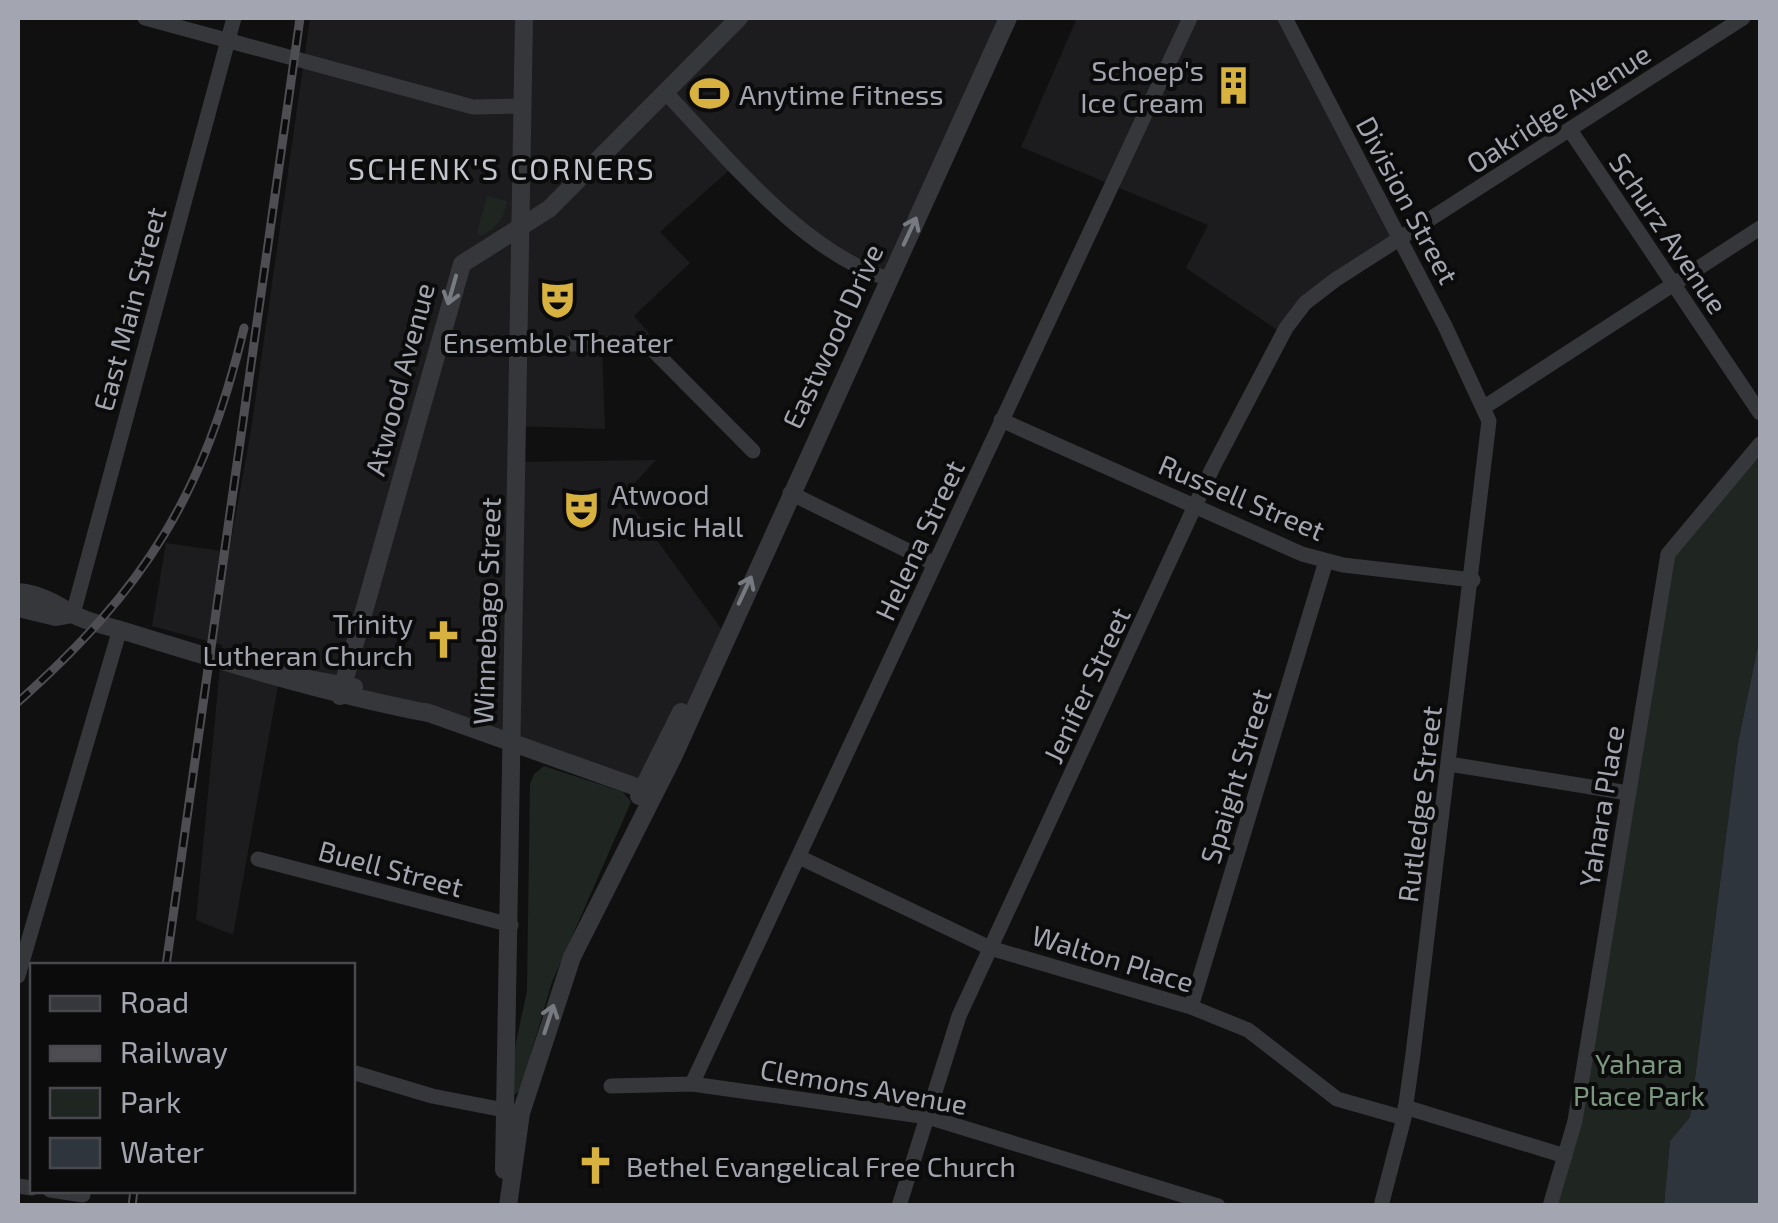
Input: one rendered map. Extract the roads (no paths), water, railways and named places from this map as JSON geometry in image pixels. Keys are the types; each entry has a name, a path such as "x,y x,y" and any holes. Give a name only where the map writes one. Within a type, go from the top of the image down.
{"street":[{"path":"144,18 473,107 523,106"},
{"name":"East Main Street","path":"73,614 234,18"},
{"name":"Winnebago Street","path":"512,1111 508,1008 510,740 524,18"},
{"name":"Atwood Avenue","path":"341,690 456,274 472,255 549,209 739,18"},
{"name":"Eastwood Drive","path":"507,1206 512,1111 551,1010 597,903 673,757 705,678 1008,18"},
{"name":"Helena Street","path":"692,1084 1190,18"},
{"name":"Oakridge Avenue","path":"1399,240 1743,18"},
{"name":"Division Street","path":"1290,20 1486,406"},
{"path":"666,93 819,244 850,264 888,280"},
{"name":"Schurz Avenue","path":"1570,130 1760,413"},
{"path":"1486,406 1760,228"},
{"name":"Jenifer Street","path":"899,1206 959,1016 1255,382 1305,303 1399,240"},
{"path":"519,344 648,344 753,451"},
{"name":"Rutledge Street","path":"1381,1206 1405,1113 1473,580 1489,421 1486,406"},
{"name":"Russell Street","path":"1002,420 1302,554 1473,580"},
{"name":"Yahara Place","path":"1550,1206 1576,1121 1668,554 1760,444"},
{"path":"790,493 935,564"},
{"name":"Spaight Street","path":"1191,1007 1326,560"},
{"path":"18,592 60,603 73,614 120,630 433,714 642,789"},
{"path":"18,608 56,617 73,614"},
{"path":"18,976 120,630"},
{"name":"Eastwood Drive","path":"597,903 603,876 642,789 682,710 705,678"},
{"path":"1449,764 1628,792"},
{"name":"Walton Place","path":"799,856 990,948 1191,1007 1248,1030 1337,1099 1566,1156"},
{"name":"Buell Street","path":"258,859 511,925"},
{"path":"355,1073 512,1111"},
{"name":"Clemons Avenue","path":"611,1086 692,1084 928,1117 1218,1206"},
{"path":"66,1193 83,1196"}],"water":[{"path":"1760,636 1760,1205 1664,1205 1670,1141 1690,1117 1738,743"}],"railway":[{"path":"166,963 300,18"},
{"path":"18,702 101,619 164,535 210,441 244,328"},
{"path":"132,1206 134,1193"}],"place":[{"name":"Schoep's Ice Cream","path":"1234,86"},
{"name":"Anytime Fitness","path":"709,94"},
{"name":"Ensemble Theater","path":"558,300"},
{"name":"Atwood Music Hall","path":"581,510"},
{"name":"Trinity Lutheran Church","path":"443,639"},
{"name":"Bethel Evangelical Free Church","path":"596,1166"}],"district":[{"name":"SCHENK'S CORNERS","path":"502,168"}],"park label":[{"name":"Yahara Place Park","path":"1639,1079"}]}
